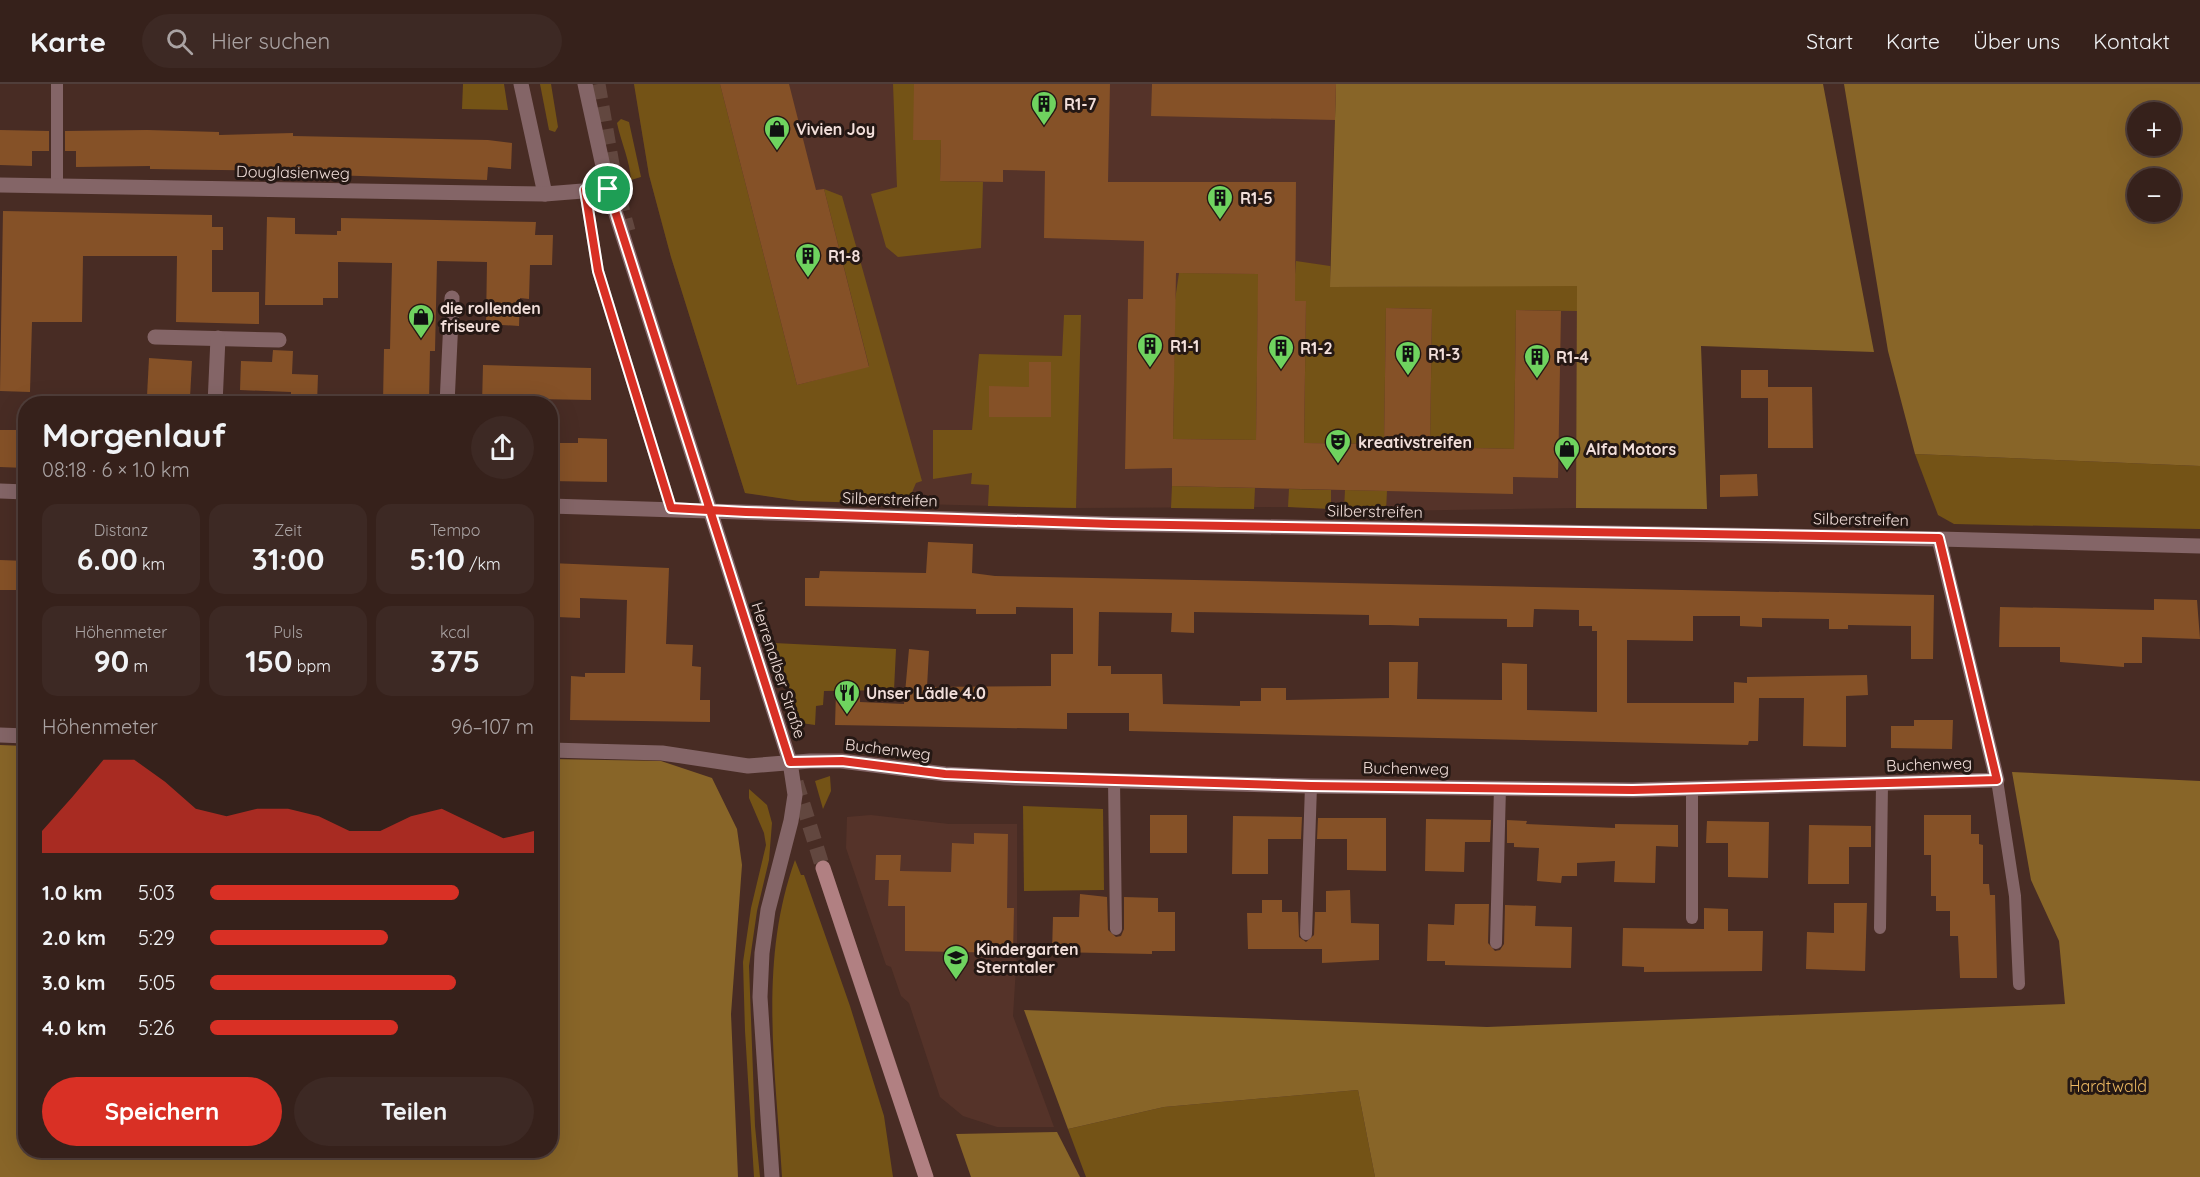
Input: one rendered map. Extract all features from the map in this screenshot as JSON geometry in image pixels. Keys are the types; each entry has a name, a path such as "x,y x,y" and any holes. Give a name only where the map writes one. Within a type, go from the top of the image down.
{"main road":[{"path":"823,868 926,1177"}],"street":[{"path":"521,84 545,194"},
{"name":"Herrenalber Straße","path":"585,84 608,189 790,762 795,795 791,821 768,910 762,953 760,997 772,1177"},
{"name":"Douglasienweg","path":"0,185 545,194 585,190"},
{"path":"585,190 608,189"},
{"path":"447,396 452,298"},
{"path":"155,337 279,340"},
{"path":"215,396 218,338"},
{"path":"0,491 18,492"},
{"name":"Silberstreifen","path":"558,506 710,509 1112,524 1939,538 2200,546"},
{"path":"1939,538 1997,780"},
{"path":"0,735 18,736"},
{"name":"Buchenweg","path":"558,750 662,753 748,766 842,761 945,774 1311,786 1692,789 1997,780"}],"lane":[{"path":"57,84 57,185"},
{"path":"585,190 598,271 671,508"},
{"path":"1114,780 1116,929"},
{"path":"1997,780 2016,896 2019,984"},
{"path":"1880,928 1882,784"},
{"path":"1306,934 1311,786"},
{"path":"1496,943 1500,787"},
{"path":"1692,789 1692,918"}],"shaded area":[{"path":"463,84 504,84 508,110 462,109"},
{"path":"540,84 551,84 558,127 555,132 549,130"},
{"path":"634,84 1336,84 1330,266 1578,285 1576,508 1386,511 1288,507 1076,508 799,501 745,493 671,257 649,175"},
{"path":"634,84 720,84 797,385 869,366 824,189 842,196 922,481 916,483 907,504 799,501 745,493 671,257 649,175"},
{"path":"893,84 914,84 914,140 941,140 940,181 983,182 981,248 898,257 886,247 871,194 897,187"},
{"path":"621,119 629,122 641,177 631,180 617,123"},
{"path":"1296,261 1330,266 1331,287 1578,285 1577,311 1516,310 1514,449 1430,447 1432,309 1386,308 1384,444 1304,443 1306,301 1258,301 1256,440 1173,439 1175,300 1179,273 1295,274"},
{"path":"1064,315 1081,315 1076,508 988,506 989,485 971,484 972,473 933,479 933,430 972,430 979,354 1062,356"},
{"path":"1915,454 2200,466 2200,529 1954,524 1938,515"},
{"path":"1172,486 1255,488 1254,509 1171,508"},
{"path":"1289,489 1331,490 1331,509 1288,507"},
{"path":"1345,490 1387,491 1386,511 1344,510"},
{"path":"774,643 896,649 894,690 824,691 823,705 816,706 815,725 801,723"},
{"path":"830,776 831,791 823,809 815,781"},
{"path":"749,789 767,805 772,823 769,860 757,911 749,966 755,1126 760,1177 754,1177 743,962 751,908 766,845 764,833 749,798"},
{"path":"1023,806 1103,809 1104,890 1024,891"},
{"name":"Kindergarten Sterntaler","path":"871,815 949,824 1017,824 1017,951 1013,1016 1054,1127 997,1127 963,1116 940,1097 909,1003 901,996 891,967 886,965 846,848 847,817"},
{"path":"795,860 801,875 804,875 850,1006 884,1116 893,1177 782,1177 772,1017 773,977 784,899"},
{"path":"1358,1090 1375,1177 1086,1177 1068,1129 1164,1107"}],"green space":[{"path":"1336,84 1823,84 1874,352 1701,346 1707,509 1576,508 1577,286 1330,287"},
{"path":"1844,84 2200,84 2200,466 1915,454 1888,351"},
{"path":"0,745 18,746 18,1158 558,1158 558,759 661,761 712,778 737,829 742,865 731,1014 738,1177 0,1177"},
{"name":"Hardtwald","path":"2012,772 2200,781 2200,1177 1375,1177 1358,1090 1164,1107 1068,1129 1024,1010 1487,1027 2065,1004 2059,941 2031,880"},
{"path":"1057,1132 1080,1177 971,1177 956,1134"}],"building":[{"name":"R1-8","path":"720,84 789,84 816,190 824,189 869,367 797,385"},
{"path":"914,84 1110,84 1108,182 1296,182 1295,301 1306,301 1304,443 1384,444 1386,308 1432,309 1430,447 1514,449 1516,310 1561,311 1558,478 1513,477 1513,494 1172,486 1172,468 1125,469 1128,299 1143,299 1144,241 1044,238 1045,171 1003,170 1003,182 940,181 941,140 913,140","holes":["1176,273 1258,274 1256,440 1173,439"]},
{"path":"1152,84 1336,84 1335,120 1151,116"},
{"path":"0,130 49,131 49,151 32,151 32,166 0,165"},
{"path":"65,131 219,132 219,135 293,133 293,136 488,140 512,143 511,169 488,167 487,180 297,174 297,171 150,169 150,166 76,167 76,151 65,151"},
{"path":"3,211 212,215 212,227 223,227 223,250 212,250 212,292 259,292 259,324 176,322 177,256 83,256 82,322 32,322 30,392 0,391"},
{"path":"267,217 295,218 295,234 337,235 337,231 341,231 341,218 536,222 535,235 553,235 552,265 530,265 529,299 520,298 519,326 486,324 487,262 437,261 435,351 430,351 429,396 383,396 384,349 390,349 392,263 338,262 338,298 323,298 323,305 265,305"},
{"path":"273,350 293,351 292,374 318,375 317,396 291,396 291,392 240,390 241,361 272,362"},
{"path":"149,358 192,361 190,396 147,396"},
{"path":"1029,362 1051,362 1051,417 989,417 989,386 1029,387"},
{"path":"483,365 591,368 591,400 558,399 558,396 482,396"},
{"path":"1741,370 1768,370 1768,398 1741,398"},
{"path":"1768,387 1812,387 1813,448 1768,448"},
{"path":"0,430 18,430 18,468 0,467"},
{"path":"578,438 607,439 607,482 558,481 558,443 578,443"},
{"path":"1757,474 1758,496 1720,497 1720,475"},
{"path":"928,542 973,544 972,573 995,576 1934,595 1933,659 1911,659 1911,626 1848,625 1848,629 1829,629 1829,619 1762,618 1762,627 1740,626 1740,616 1693,616 1693,641 1627,640 1627,703 1734,703 1734,682 1747,683 1747,677 1867,675 1868,695 1846,696 1846,747 1803,746 1804,698 1759,698 1758,741 1749,741 1748,745 1129,731 1129,713 1067,713 1067,729 835,725 836,692 860,693 860,702 904,704 909,649 929,651 927,687 1051,686 1051,654 1073,654 1073,608 1016,607 1016,614 976,614 976,609 805,606 805,578 819,578 820,571 926,573","holes":["1534,609 1579,610 1579,626 1592,626 1592,631 1597,631 1597,712 1527,710 1527,664 1502,663 1502,700 1417,699 1418,662 1389,662 1389,698 1286,700 1286,688 1261,688 1261,701 1240,701 1240,706 1163,704 1162,674 1111,674 1111,666 1098,666 1099,612 1172,613 1171,632 1194,633 1194,612 1369,615 1369,625 1419,626 1419,618 1507,619 1507,627 1533,627"]},
{"path":"0,560 18,561 18,590 0,590"},
{"path":"558,563 669,568 666,644 693,645 692,666 701,667 700,700 710,700 710,722 570,720 571,676 585,677 585,673 625,673 627,600 580,598 580,618 558,617"},
{"path":"2154,599 2197,600 2200,639 2142,637 2142,663 2124,663 2124,667 2060,662 2060,647 1999,647 2000,607 2154,610"},
{"path":"1914,720 1953,720 1952,749 1891,748 1891,726 1914,726"},
{"path":"1150,815 1187,815 1187,853 1150,853"},
{"path":"1924,815 1971,815 1971,834 1979,834 1979,844 1983,845 1983,884 1989,884 1990,895 1995,895 1997,978 1960,978 1958,936 1950,936 1950,911 1936,911 1936,896 1931,896 1931,855 1924,855"},
{"path":"1233,816 1302,817 1301,839 1268,839 1268,874 1232,874"},
{"path":"1318,818 1386,818 1386,871 1347,870 1347,839 1317,839"},
{"path":"1426,819 1491,820 1490,842 1465,842 1464,872 1425,871"},
{"path":"1507,820 1527,821 1526,824 1615,828 1615,824 1678,825 1678,847 1656,846 1655,883 1614,882 1615,861 1577,863 1577,876 1562,876 1561,883 1537,881 1539,848 1514,847 1514,843 1507,843"},
{"path":"1707,821 1769,822 1768,878 1728,877 1728,843 1706,843"},
{"path":"1809,825 1871,826 1871,847 1849,847 1849,884 1808,884"},
{"path":"974,833 1008,834 1007,908 1014,908 1013,953 905,951 905,906 888,906 889,880 875,880 876,855 901,855 900,871 951,872 952,843 974,844"},
{"path":"1350,890 1351,923 1379,924 1379,960 1322,963 1322,949 1248,949 1247,913 1262,913 1262,900 1282,900 1282,912 1298,912 1299,937 1306,942 1314,935 1315,912 1326,912 1326,891"},
{"path":"1080,894 1107,897 1108,930 1116,937 1121,936 1124,929 1124,897 1158,898 1158,912 1175,912 1175,951 1152,951 1152,954 1052,952 1053,917 1079,917"},
{"path":"1834,903 1867,903 1865,971 1806,969 1807,932 1834,933"},
{"path":"1455,904 1489,904 1488,943 1495,951 1500,950 1504,944 1505,905 1536,906 1535,926 1572,927 1571,968 1445,965 1445,961 1427,961 1428,924 1454,925"},
{"path":"1704,908 1728,909 1728,931 1763,931 1762,971 1644,972 1644,967 1622,966 1623,928 1704,929"}],"tunnel":[{"path":"598,84 616,187 628,231"},
{"path":"796,782 823,868"}],"place":[{"name":"R1-7","path":"1044,127"},
{"name":"Vivien Joy","path":"777,152"},
{"name":"R1-5","path":"1220,221"},
{"name":"R1-8","path":"808,279"},
{"name":"die rollenden friseure","path":"421,340"},
{"name":"R1-1","path":"1150,369"},
{"name":"R1-2","path":"1281,371"},
{"name":"R1-3","path":"1408,377"},
{"name":"R1-4","path":"1537,380"},
{"name":"kreativstreifen","path":"1338,465"},
{"name":"Alfa Motors","path":"1567,472"},
{"name":"Unser Lädle 4.0","path":"847,716"},
{"name":"Kindergarten Sterntaler","path":"956,981"}],"route":[{"path":"608,189 585,190 598,271 671,508 710,509 746,512 1112,524 1939,538 1997,780 1633,790 1311,786 945,774 842,761 790,762 710,509 659,355 608,189"}]}
